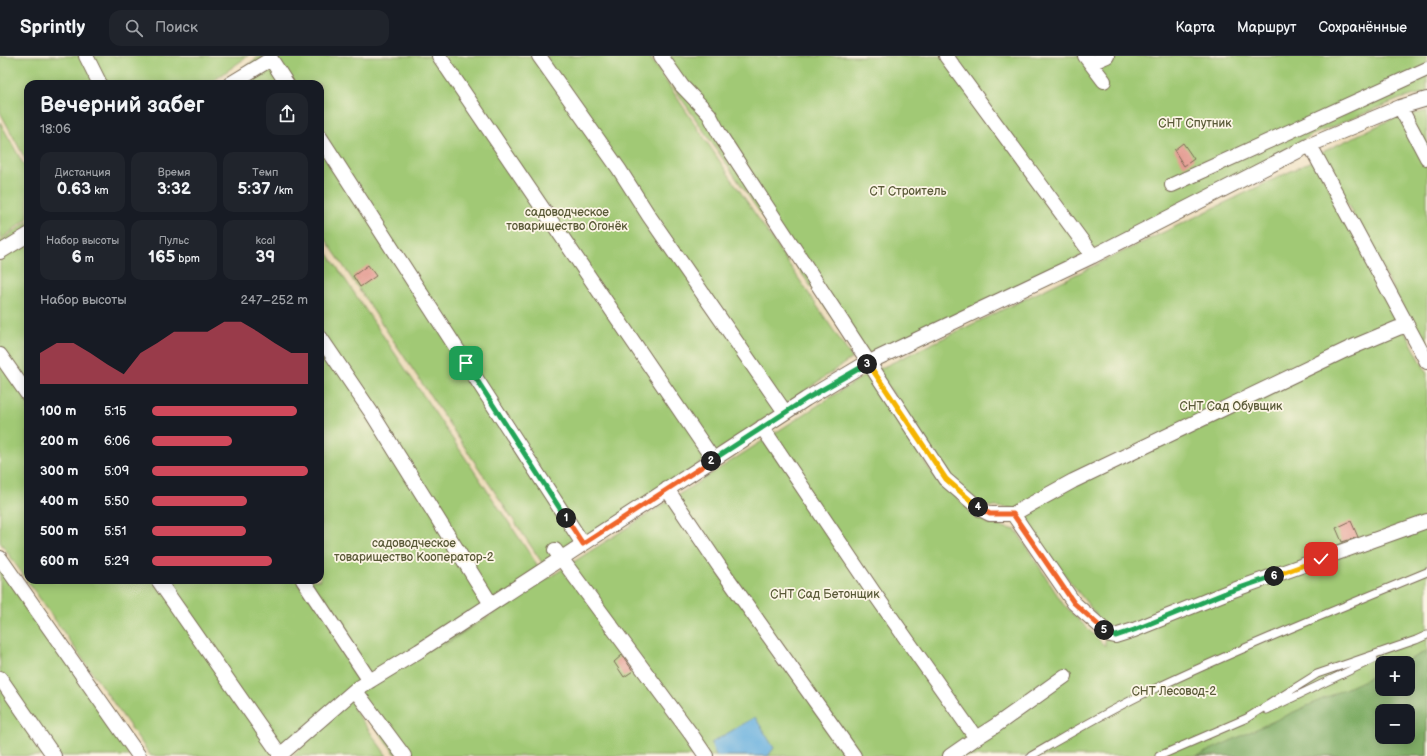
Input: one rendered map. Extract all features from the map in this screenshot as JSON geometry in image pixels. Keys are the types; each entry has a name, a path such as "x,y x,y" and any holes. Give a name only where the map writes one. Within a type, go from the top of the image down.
{"street":[{"path":"86,56 98,80"},
{"path":"439,56 713,459"},
{"path":"539,56 619,169 649,216 785,412"},
{"path":"661,56 682,86 709,114 720,135 868,363 946,479 980,508 990,514 1013,514 1080,477 1348,349 1398,328 1407,326"},
{"path":"946,56 1093,256"},
{"path":"1104,81 1088,60 1107,56"},
{"path":"237,80 271,59 284,80"},
{"path":"1172,185 1427,69"},
{"path":"161,584 280,756 355,690 419,651 491,604 558,554 583,544 785,412 868,363 1093,256 1310,145 1400,107 1427,99"},
{"path":"1400,107 1427,158"},
{"path":"324,144 583,544"},
{"path":"1310,145 1427,362"},
{"path":"0,252 24,237"},
{"path":"324,343 371,412 491,604"},
{"path":"0,355 24,389"},
{"path":"762,427 874,593 976,738"},
{"path":"667,489 719,566 854,756"},
{"path":"1013,514 1074,603 1110,635 1116,636 1228,592 1427,521"},
{"path":"558,554 706,756"},
{"path":"0,558 139,756"},
{"path":"306,584 370,681"},
{"path":"950,756 1065,676"},
{"path":"0,678 54,756"},
{"path":"355,690 404,756"}],"lane":[{"path":"1031,756 1102,715 1152,690 1242,649 1427,572"},
{"path":"1176,753 1427,634"},
{"path":"1159,756 1247,718 1317,674 1416,640 1427,634"}],"green space":[{"path":"0,56 248,56 215,80 24,80 24,157 0,112"},
{"name":"садоводческое товарищество Огонёк","path":"260,56 649,56 852,358 591,539 543,564 324,237 324,80 227,80"},
{"name":"СТ Строитель","path":"652,56 1427,56 1427,92 1400,99 1312,135 1176,210 863,362"},
{"path":"1427,111 1427,352 1320,153 1392,119"},
{"path":"0,122 24,166 24,221 0,240"},
{"path":"1314,160 1427,373 1427,756 397,756 358,704 353,708 387,756 292,756 317,732 283,756 151,756 30,584 324,584 324,248 544,575 444,645 867,374 930,470 974,515 989,524 1016,530 1063,604 1105,646 1105,626 1012,508 983,506 953,482 877,370"},
{"path":"24,224 24,576 0,542 0,242"},
{"path":"0,564 134,756 0,756"},
{"path":"1427,651 1427,756 1197,756 1375,675 1375,696 1415,696 1415,657"}],"water":[{"path":"755,717 774,748 768,756 716,756 711,743"}],"building":[{"path":"1183,143 1194,159 1184,166 1174,150"},
{"path":"368,265 376,276 360,287 353,276"},
{"path":"1351,521 1358,537 1342,542 1336,528"},
{"path":"622,655 633,671 624,677 614,662"}],"route":[{"path":"466,363 583,544 806,399 868,363 946,479 980,508 990,514 1013,514 1074,603 1110,635 1116,636 1134,630 1228,592 1321,559"}],"park label":[{"name":"СНТ Спутник","path":"1195,123"},
{"name":"СНТ Сад Обувщик","path":"1231,406"},
{"name":"садоводческое товарищество Кооператор-2","path":"414,550"},
{"name":"СНТ Сад Бетонщик","path":"825,594"},
{"name":"СНТ Лесовод-2","path":"1174,691"}]}
